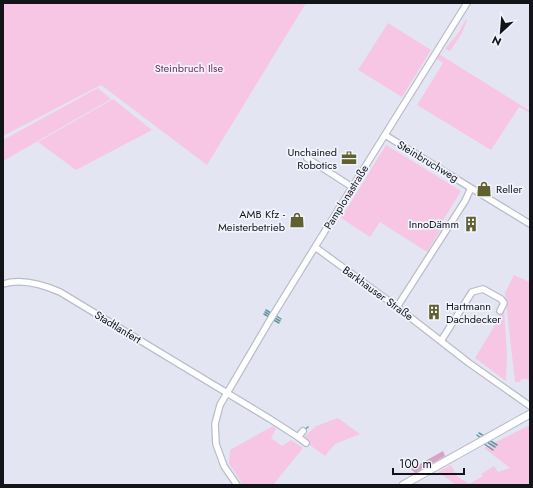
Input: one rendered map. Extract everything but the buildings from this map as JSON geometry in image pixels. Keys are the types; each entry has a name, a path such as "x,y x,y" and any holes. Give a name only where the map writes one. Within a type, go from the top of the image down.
{"street":[{"name":"Pamplonastraße","path":"237,485 224,466 216,444 215,424 220,405 315,246 467,3"},
{"name":"Steinbruchweg","path":"385,135 530,224"},
{"path":"307,158 352,187"},
{"path":"397,307 465,201 471,188"},
{"name":"Barkhauser Straße","path":"315,246 441,340 469,363 530,406"},
{"name":"Stadtlanfert","path":"3,284 9,282 31,282 60,292 227,393"},
{"path":"441,340 472,292 483,288 501,299 504,303 500,311"},
{"path":"227,393 306,443"},
{"path":"403,485 530,414"},
{"path":"298,437 303,431"}],"green space":[{"name":"Steinbruch Ilse","path":"3,3 306,3 207,165 101,85 3,136"},
{"path":"466,19 467,20 462,33 450,51 445,49 459,32"},
{"path":"388,23 431,50 402,97 358,70"},
{"path":"439,54 530,111 530,113 519,107 491,150 417,105 443,63 436,58"},
{"path":"98,88 111,99 3,161 3,140"},
{"path":"113,99 152,130 76,170 38,142"},
{"path":"386,145 461,191 440,225 442,227 427,252 380,222 370,237 341,218"},
{"path":"514,275 530,282 530,381 527,379 521,379 520,382 515,382 505,293"},
{"path":"504,310 507,353 506,381 475,358"},
{"path":"338,418 360,434 335,444 325,456 307,443 309,441 304,437 316,426"},
{"path":"530,425 530,485 456,485 438,472 451,465 457,476 469,484 483,476 481,474 494,466 498,472 510,468 484,448"},
{"path":"273,426 276,429 271,438 282,446 291,440 303,448 273,485 243,485 229,463 230,450"}],"shaded area":[{"path":"443,451 445,456 415,473 411,469"}],"waterway":[{"path":"266,310 271,313"},
{"path":"265,312 270,315"},
{"path":"264,314 269,317"},
{"path":"275,315 281,319"},
{"path":"273,317 280,321"},
{"path":"272,319 279,323"},
{"path":"479,433 484,436"},
{"path":"477,435 482,439"},
{"path":"489,440 497,445"},
{"path":"487,442 495,447"},
{"path":"483,443 493,450"}],"place":[{"name":"Unchained Robotics","path":"349,158"},
{"name":"Reller","path":"484,189"},
{"name":"AMB Kfz - Meisterbetrieb","path":"297,220"},
{"name":"InnoDämm","path":"471,224"},
{"name":"Hartmann Dachdecker","path":"434,312"}]}
